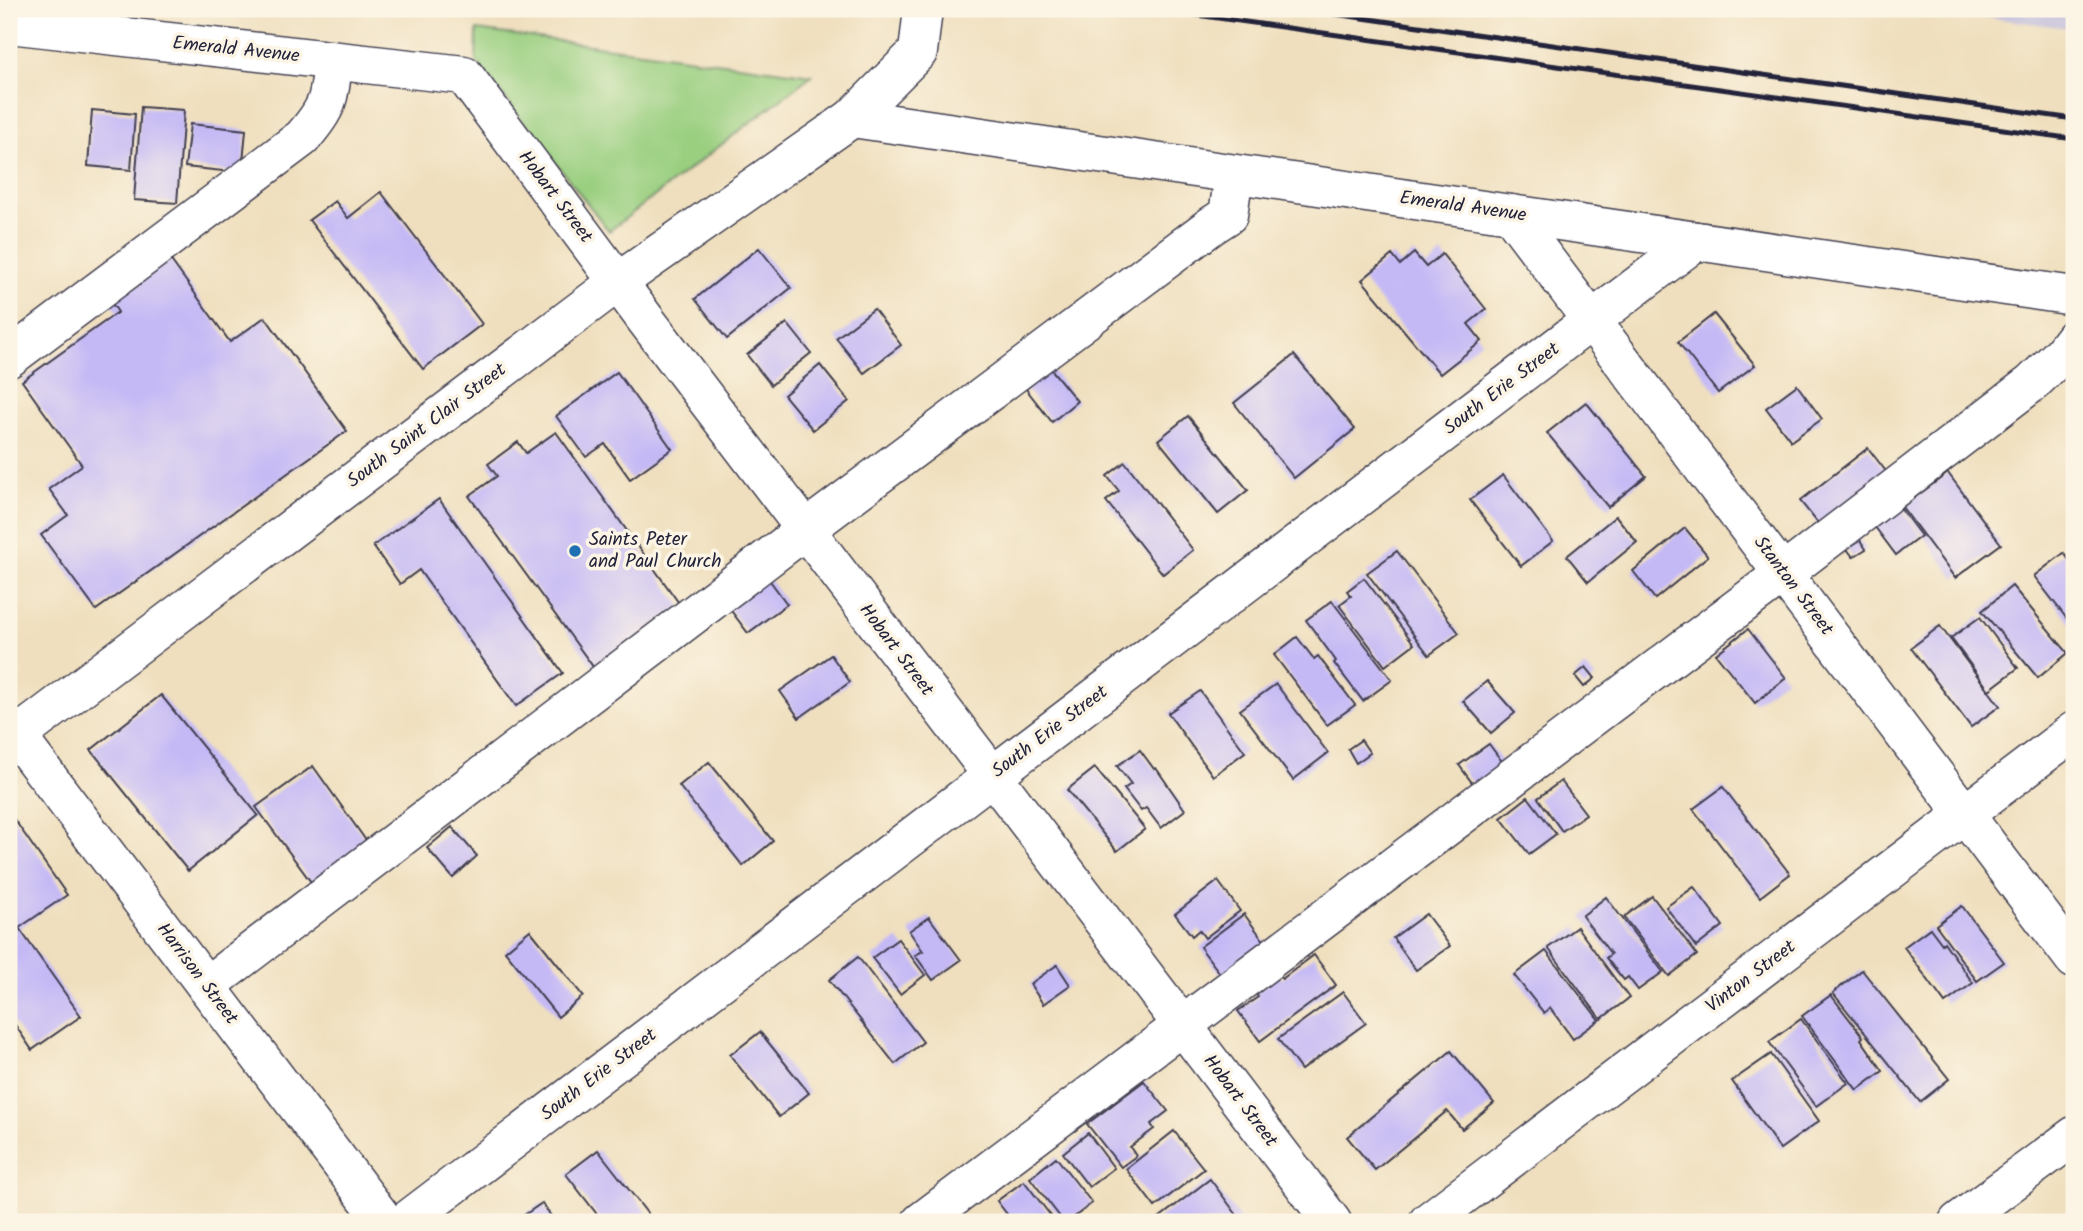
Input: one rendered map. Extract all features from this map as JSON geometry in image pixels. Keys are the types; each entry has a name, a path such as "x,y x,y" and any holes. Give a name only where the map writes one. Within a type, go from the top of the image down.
{"street":[{"name":"South Saint Clair Street","path":"11,735 618,282 852,118 918,52 923,9"},
{"name":"Emerald Avenue","path":"9,24 464,75"},
{"path":"9,358 302,138 320,117 329,98 333,61"},
{"name":"Hobart Street","path":"464,75 805,530 1332,1222"},
{"name":"Emerald Avenue","path":"852,118 2074,296"},
{"path":"206,986 805,530 1228,215 1234,174"},
{"name":"Stanton Street","path":"1511,214 2074,958"},
{"name":"South Erie Street","path":"405,1222 1696,241"},
{"path":"921,1222 1784,573 2032,383 2074,338"},
{"name":"Vinton Street","path":"1428,1222 2074,731"},
{"name":"Harrison Street","path":"11,735 385,1222"},
{"path":"1958,1222 2074,1136"}],"shaded area":[{"path":"1926,9 2074,9 2074,29"}],"green space":[{"path":"477,30 812,75 609,231 476,61"}],"building":[{"path":"141,107 184,110 177,203 134,200"},
{"path":"92,110 135,114 131,170 88,166"},
{"path":"190,124 246,130 242,173 185,167"},
{"path":"381,192 482,324 423,369 309,220 335,201 348,218"},
{"path":"759,248 791,288 727,339 695,299"},
{"path":"1414,253 1426,267 1442,254 1486,309 1468,324 1482,341 1440,374 1362,280 1392,255 1400,265"},
{"path":"170,259 230,342 265,317 347,431 96,610 41,535 68,515 49,489 82,465 22,381 118,312 110,301"},
{"path":"874,309 901,345 864,373 836,338"},
{"path":"1714,314 1755,365 1718,393 1678,342"},
{"path":"787,323 811,353 771,385 747,355"},
{"path":"1294,355 1355,429 1294,478 1234,403"},
{"path":"820,365 849,401 813,430 784,395"},
{"path":"1051,369 1077,401 1052,422 1026,389"},
{"path":"617,372 672,449 630,479 605,444 586,457 556,416"},
{"path":"1797,385 1822,419 1791,441 1766,408"},
{"path":"1586,402 1646,476 1608,507 1547,433"},
{"path":"1188,416 1248,490 1218,514 1158,440"},
{"name":"Saints Peter and Paul Church","path":"556,432 681,606 594,668 469,496 497,476 488,464 518,442 526,453"},
{"path":"1868,448 1888,474 1821,527 1800,501"},
{"path":"1125,462 1193,550 1163,574 1106,501 1119,491 1107,476"},
{"path":"1948,473 2001,544 1955,578 1902,507"},
{"path":"1503,475 1553,541 1521,566 1470,500"},
{"path":"439,499 563,673 516,706 419,570 400,584 373,546"},
{"path":"1900,508 1921,536 1896,555 1875,527"},
{"path":"1616,516 1637,542 1588,582 1567,556"},
{"path":"1685,528 1708,556 1655,599 1633,571"},
{"path":"1857,536 1866,549 1853,557 1844,545"},
{"path":"1397,551 1459,633 1429,655 1367,573"},
{"path":"2064,553 2074,567 2074,628 2034,576"},
{"path":"768,578 787,604 748,633 729,608"},
{"path":"1364,578 1414,644 1385,666 1339,605 1351,596 1347,591"},
{"path":"2012,586 2068,653 2038,678 1982,611"},
{"path":"1332,601 1392,680 1363,701 1306,620"},
{"path":"1980,617 2018,668 1989,690 1951,638"},
{"path":"1940,626 2000,706 1971,727 1911,648"},
{"path":"1748,629 1786,678 1755,703 1716,654"},
{"path":"1297,637 1314,659 1318,656 1355,705 1327,725 1274,655"},
{"path":"831,655 850,682 799,718 780,691"},
{"path":"1586,667 1595,678 1584,687 1575,676"},
{"path":"1487,681 1515,713 1491,733 1463,701"},
{"path":"1276,684 1328,753 1293,780 1240,710"},
{"path":"1200,691 1245,752 1213,776 1168,713"},
{"path":"161,695 258,815 188,871 91,750"},
{"path":"1361,740 1370,753 1356,763 1348,749"},
{"path":"1489,744 1506,767 1476,788 1459,765"},
{"path":"1140,750 1185,810 1161,828 1146,808 1141,811 1124,789 1131,784 1117,766"},
{"path":"709,762 773,841 743,866 679,786"},
{"path":"313,766 367,842 311,882 256,807"},
{"path":"1095,768 1145,829 1117,851 1067,790"},
{"path":"1561,781 1586,814 1562,831 1538,798"},
{"path":"1723,787 1790,874 1760,897 1693,809"},
{"path":"1528,797 1556,834 1529,854 1501,818"},
{"path":"9,812 67,895 19,928 81,1016 32,1050 9,1016"},
{"path":"452,827 477,856 453,878 427,848"},
{"path":"1218,881 1240,911 1205,938 1199,930 1192,936 1175,914"},
{"path":"1694,887 1723,926 1696,947 1666,907"},
{"path":"1652,896 1697,955 1669,976 1624,917"},
{"path":"1606,897 1663,972 1638,990 1628,977 1624,980 1606,958 1611,954 1582,916"},
{"path":"1962,906 2004,962 1977,981 1936,925"},
{"path":"1244,914 1270,949 1222,976 1200,947"},
{"path":"1426,914 1450,946 1416,970 1393,938"},
{"path":"929,917 961,960 933,980 915,955 923,951 909,931"},
{"path":"1577,927 1629,998 1601,1019 1548,948"},
{"path":"1930,928 1942,944 1944,942 1973,983 1945,1003 1904,947"},
{"path":"530,930 583,996 558,1017 505,951"},
{"path":"898,939 925,975 900,994 872,958"},
{"path":"1546,951 1599,1020 1573,1039 1550,1008 1544,1013 1514,975"},
{"path":"1314,955 1336,985 1260,1041 1238,1011 1258,997 1255,993 1278,976 1282,979"},
{"path":"858,957 923,1042 895,1064 829,980"},
{"path":"1057,965 1070,985 1043,1004 1030,984"},
{"path":"1862,970 1949,1079 1920,1102 1833,993"},
{"path":"1343,992 1366,1023 1301,1070 1278,1039"},
{"path":"1831,995 1863,1037 1861,1039 1883,1071 1857,1090 1802,1016"},
{"path":"1801,1019 1848,1083 1816,1106 1769,1042"},
{"path":"760,1032 809,1093 779,1117 730,1055"},
{"path":"1451,1051 1494,1103 1462,1129 1447,1111 1375,1170 1347,1137"},
{"path":"1771,1054 1819,1121 1780,1149 1732,1081"},
{"path":"1144,1081 1168,1111 1151,1124 1154,1129 1130,1147 1136,1156 1121,1167 1087,1124"},
{"path":"1174,1131 1204,1169 1155,1207 1126,1169"},
{"path":"1088,1133 1114,1168 1089,1187 1063,1153"},
{"path":"598,1150 654,1222 603,1222 566,1174"},
{"path":"1056,1157 1092,1203 1068,1222 1064,1222 1030,1178"},
{"path":"1210,1179 1240,1219 1236,1222 1162,1222 1159,1218"},
{"path":"1024,1181 1054,1220 1013,1222 997,1201"},
{"path":"542,1203 555,1222 514,1222"}],"railway":[{"path":"1154,9 2074,139"},
{"path":"1299,9 2074,119"}],"place":[{"name":"Saints Peter and Paul Church","path":"575,551"}]}
